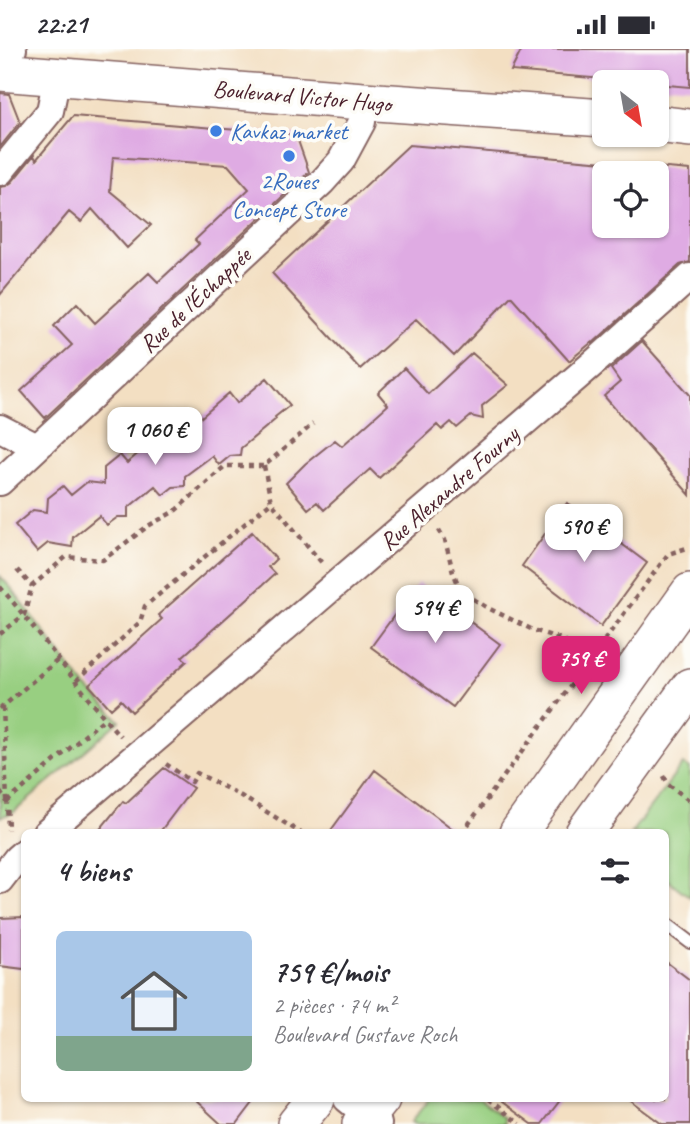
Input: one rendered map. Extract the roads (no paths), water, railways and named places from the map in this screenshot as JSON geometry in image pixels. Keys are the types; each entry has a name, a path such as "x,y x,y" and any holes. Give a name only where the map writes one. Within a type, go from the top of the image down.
{"main road":[{"name":"Boulevard Victor Hugo","path":"0,72 592,117"},
{"path":"669,126 690,128"},
{"path":"521,829 690,592"},
{"path":"587,829 690,687"},
{"path":"296,1124 314,1102"}],"street":[{"path":"0,65 13,49"},
{"path":"0,172 50,111 57,76"},
{"name":"Rue de l'Échappée","path":"0,482 329,175 341,162 362,122 363,101"},
{"name":"Rue Alexandre Fourny","path":"51,829 149,758 338,582 597,361 690,277"},
{"path":"0,428 37,447"}],"lane":[{"path":"669,926 690,942"}],"place":[{"name":"Kavkaz market","path":"216,131"},
{"name":"2Roues Concept Store","path":"289,156"}]}
